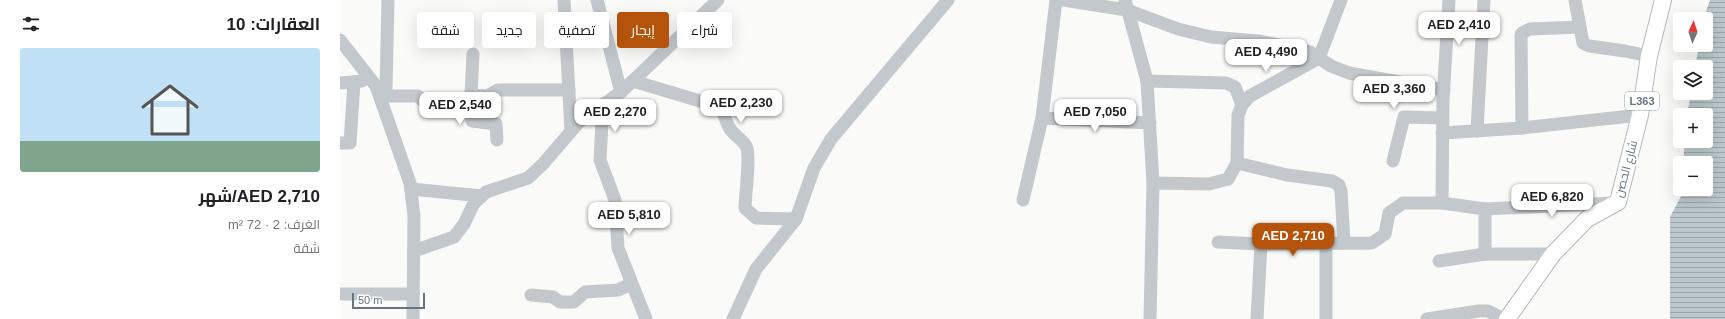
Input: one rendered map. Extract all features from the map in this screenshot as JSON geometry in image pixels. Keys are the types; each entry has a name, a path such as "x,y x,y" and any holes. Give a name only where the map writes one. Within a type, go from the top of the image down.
{"main road":[{"name":"شارع الحصن","path":"1505,319 1553,254 1587,219 1618,202 1640,115 1649,56 1664,0"}],"street":[{"path":"380,96 386,88 388,0"},
{"path":"564,0 571,131"},
{"path":"597,0 622,92"},
{"path":"414,251 454,237 464,224 474,203 486,192 528,178 543,164 579,122 622,92 718,0"},
{"path":"732,319 756,269 796,219 814,168 831,139 948,0"},
{"path":"1023,200 1042,118 1056,0"},
{"path":"1063,0 1126,5 1178,29 1211,37 1258,42 1300,49 1310,52 1331,66 1349,73 1444,90"},
{"path":"1153,183 1209,184 1228,179 1237,163 1238,115 1242,105 1250,96 1319,58 1341,0"},
{"path":"1442,203 1442,118 1449,0"},
{"path":"1477,131 1484,0"},
{"path":"1575,0 1583,43 1589,46 1649,56"},
{"path":"1126,5 1147,80 1153,183 1149,317"},
{"path":"1522,128 1522,33 1530,29 1580,28"},
{"path":"340,40 376,86 410,183 414,216 413,319"},
{"path":"473,54 472,121 496,124 496,140"},
{"path":"340,83 372,80"},
{"path":"1147,80 1226,83 1235,87 1242,105"},
{"path":"633,81 720,107 725,115 728,127 746,146 749,158 745,208 756,218 796,219"},
{"path":"340,142 350,144 354,82"},
{"path":"380,96 418,96 423,101 465,99 472,95 487,96 498,90 569,90"},
{"path":"603,104 600,160 615,200 618,248 646,319"},
{"path":"1442,133 1522,128 1640,115"},
{"path":"1393,161 1404,117 1442,118"},
{"path":"1042,118 1150,123"},
{"path":"1237,163 1287,175 1332,181 1339,185 1341,192 1344,242"},
{"path":"411,189 482,196"},
{"path":"1218,242 1261,244 1326,244 1344,242 1372,243 1385,234 1389,213 1403,202 1442,203 1485,209 1618,202"},
{"path":"1484,254 1485,209"},
{"path":"1257,319 1261,244"},
{"path":"1326,244 1326,319"},
{"path":"1439,261 1484,254 1553,254"},
{"path":"531,295 554,297 560,302 574,302 585,292 618,290 631,284"},
{"path":"340,294 413,294"},
{"path":"1427,319 1488,311 1505,319"}],"shaded area":[{"path":"1710,0 1725,0 1725,319 1670,319 1670,217 1681,196 1713,196 1713,156 1684,156 1684,148 1713,148 1713,108 1688,108 1690,100 1713,100 1713,60 1696,60 1698,52 1713,52 1713,12 1706,12"}]}
